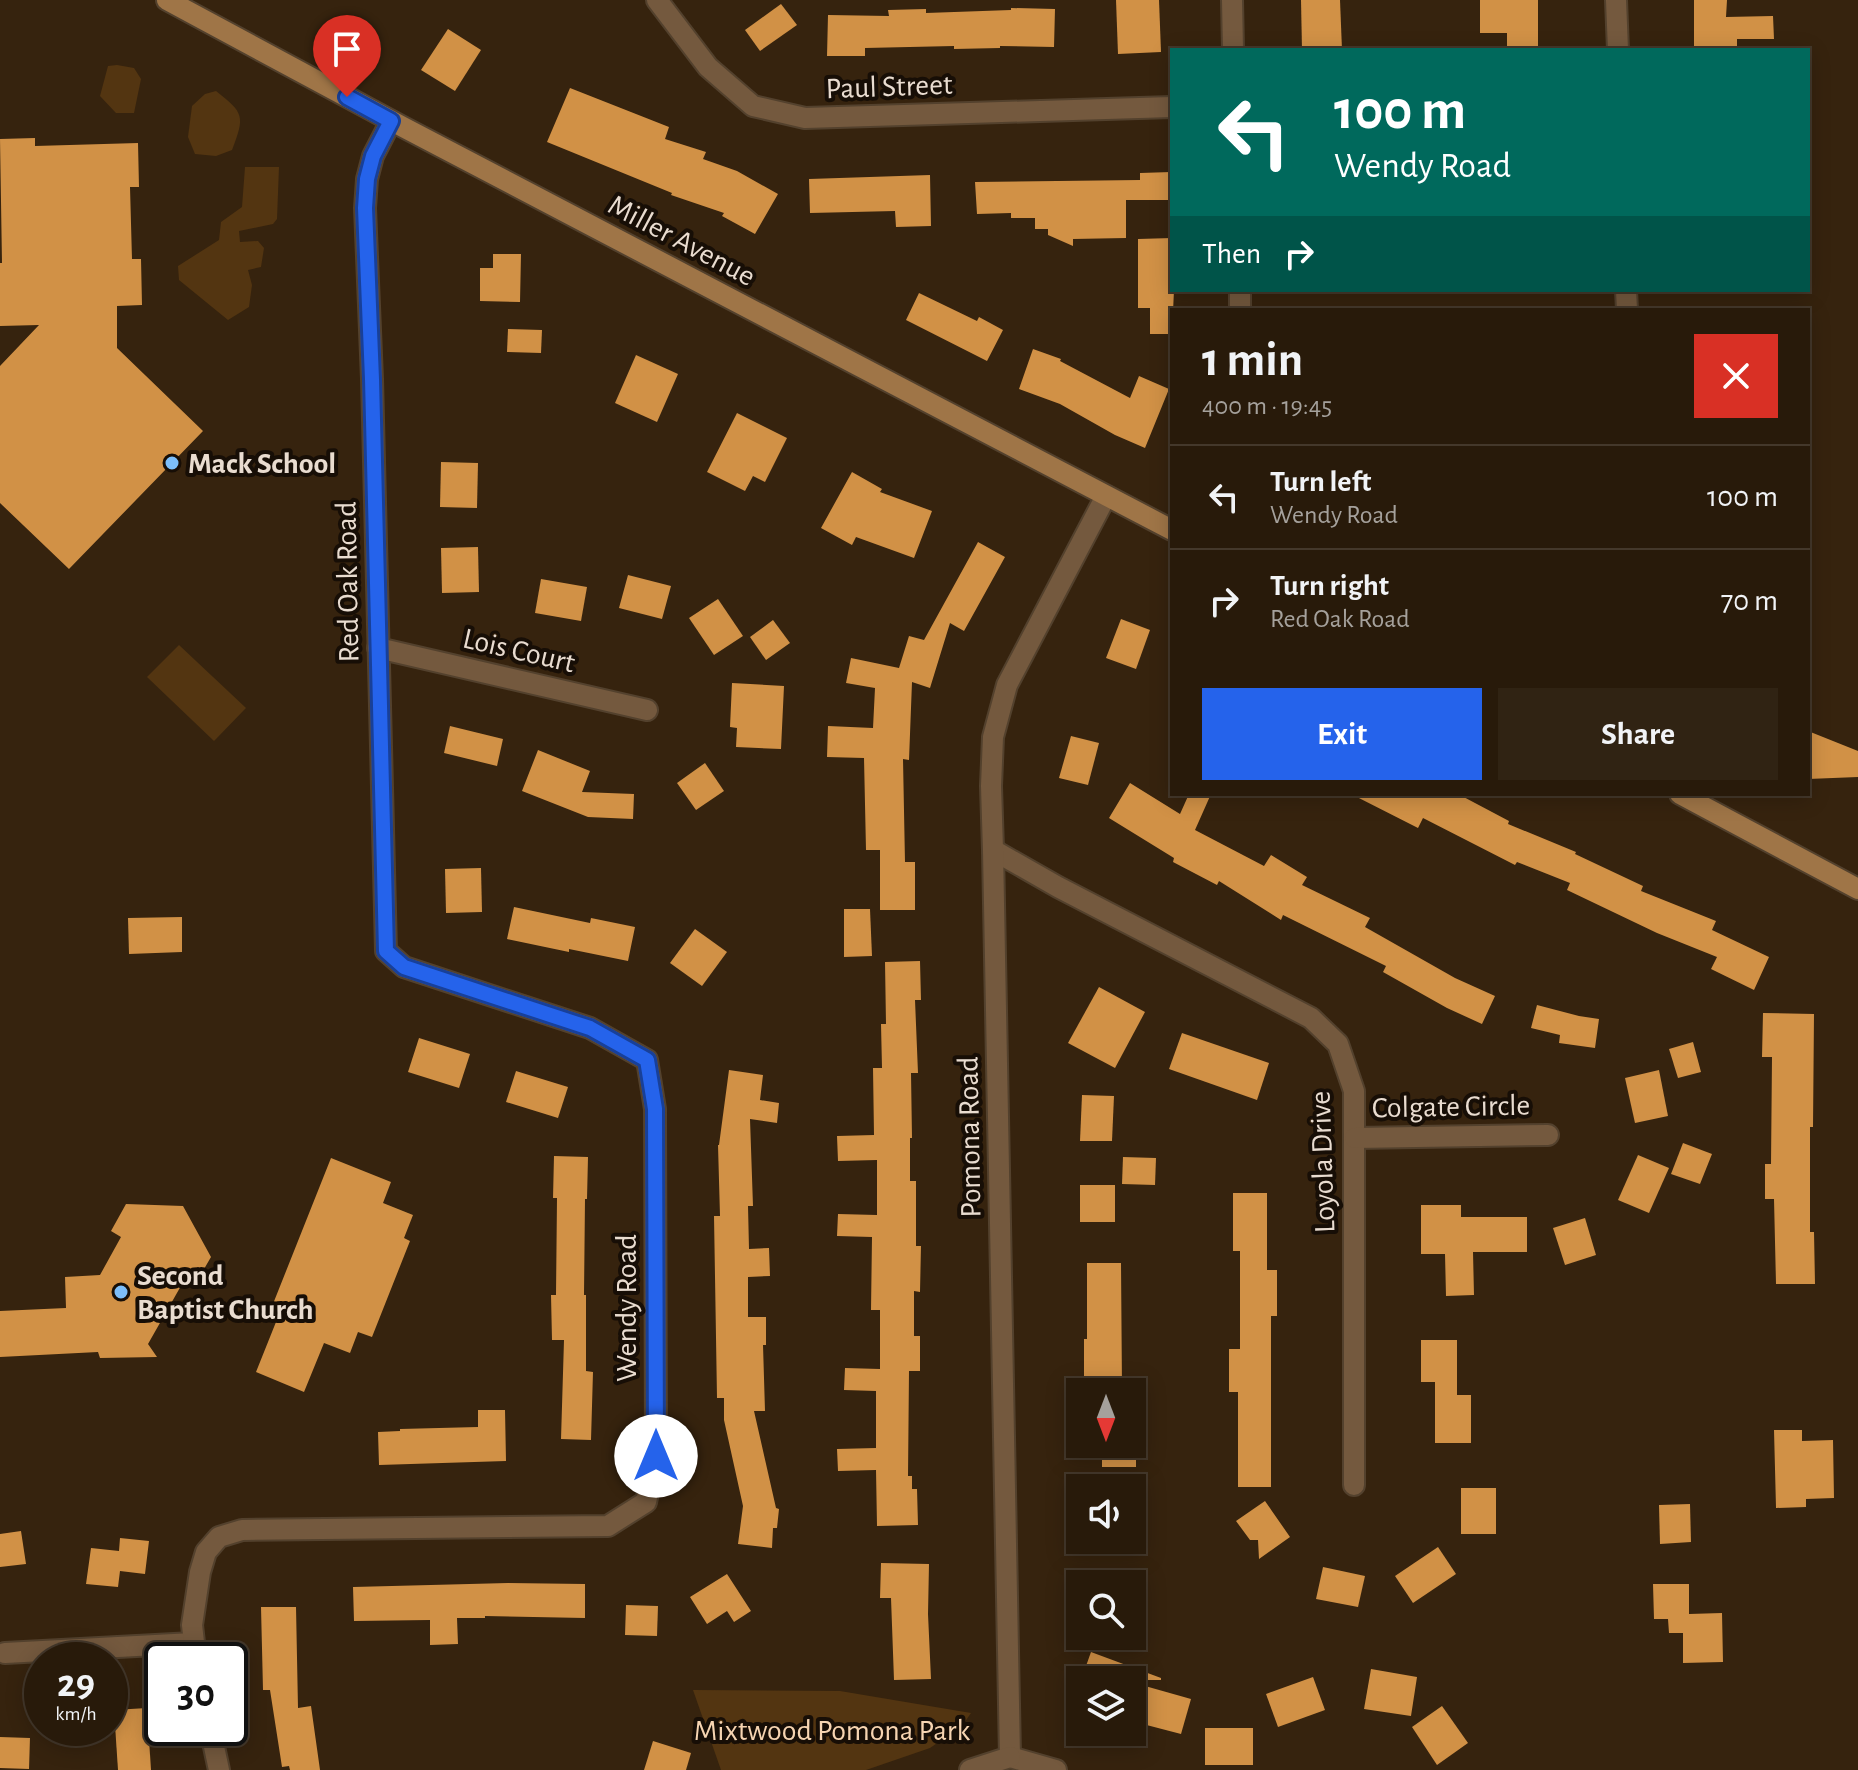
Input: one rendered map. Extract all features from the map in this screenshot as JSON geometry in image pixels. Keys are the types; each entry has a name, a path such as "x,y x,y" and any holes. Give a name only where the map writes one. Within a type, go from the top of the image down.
{"main road":[{"name":"Miller Avenue","path":"167,0 1106,496 1169,523"},
{"path":"1684,796 1858,889"}],"street":[{"name":"Paul Street","path":"657,0 708,67 753,106 805,118 1170,107"},
{"path":"1232,0 1233,48"},
{"path":"1616,0 1618,48"},
{"name":"Red Oak Road","path":"386,951 365,208 367,179 373,156 391,121"},
{"name":"Pomona Road","path":"1010,1757 991,786 993,737 1007,685 1106,496"},
{"name":"Lois Court","path":"378,648 647,710"},
{"name":"Loyola Drive","path":"993,850 1311,1018 1338,1044 1354,1091 1354,1485"},
{"name":"Wendy Road","path":"193,1642 192,1625 200,1572 206,1552 219,1537 242,1530 608,1526 646,1502 656,1456 655,1109 647,1060 590,1028 404,967 386,951"},
{"name":"Colgate Circle","path":"1355,1138 1548,1135"},
{"path":"5,1653 144,1652"},
{"path":"214,1746 219,1770"},
{"path":"970,1770 1010,1757 1056,1770"}],"green space":[{"path":"108,66 134,68 141,79 134,113 116,113 100,96"},
{"path":"216,91 237,110 240,122 236,139 232,150 216,156 195,154 188,137 192,106 205,94"},
{"path":"245,167 279,167 277,219 273,224 239,231 240,242 258,241 264,248 261,267 248,270 252,285 249,307 228,320 179,280 178,266 219,240 221,222 242,207"},
{"path":"179,645 246,708 214,741 147,677"},
{"name":"Mixtwood Pomona Park","path":"693,1690 840,1691 971,1713 962,1726 930,1748 866,1770 721,1770"}],"building":[{"path":"1116,0 1159,0 1161,52 1118,54"},
{"path":"1301,0 1340,0 1342,48 1302,48"},
{"path":"1480,0 1538,0 1538,48 1507,48 1507,33 1480,33"},
{"path":"1694,0 1727,0 1726,17 1773,16 1774,39 1737,39 1737,48 1694,48"},
{"path":"781,4 797,25 760,51 745,30"},
{"path":"926,9 926,13 1055,9 1054,47 865,48 865,56 827,56 828,15 889,16 888,10"},
{"path":"448,29 481,50 455,91 421,70"},
{"path":"570,88 669,127 665,139 706,152 703,159 737,171 778,194 755,234 722,216 724,213 671,195 547,142"},
{"path":"35,138 35,146 138,143 139,187 130,187 132,259 141,259 142,305 117,306 117,348 203,431 69,569 0,503 0,366 39,325 0,326 0,139"},
{"path":"1170,172 1170,200 1126,200 1126,238 1073,239 1073,246 1048,235 1048,229 1035,229 1035,218 1011,218 1011,213 977,214 975,182 1140,180 1140,173"},
{"path":"930,175 931,226 896,227 895,211 810,213 809,179"},
{"path":"1170,238 1170,292 1174,292 1173,308 1170,308 1170,334 1150,334 1150,308 1138,308 1138,239"},
{"path":"493,254 521,254 520,302 480,301 480,268 493,268"},
{"path":"919,293 1003,330 987,361 906,320"},
{"path":"508,329 542,330 541,353 507,352"},
{"path":"1033,349 1061,359 1130,398 1139,376 1169,389 1145,448 1060,404 1019,389"},
{"path":"636,355 678,374 657,422 615,403"},
{"path":"737,413 787,438 765,482 753,476 745,491 707,472"},
{"path":"441,462 478,463 477,508 440,507"},
{"path":"852,472 882,489 880,492 932,511 914,558 856,537 852,545 821,528"},
{"path":"978,542 1005,557 964,631 950,623 930,688 912,682 909,760 903,759 905,862 915,862 915,910 880,910 880,850 866,850 864,758 827,757 828,726 873,728 875,688 846,683 851,658 899,668 909,636 924,640"},
{"path":"478,547 479,592 442,593 441,548"},
{"path":"628,575 671,586 662,619 619,608"},
{"path":"541,579 587,587 581,621 535,613"},
{"path":"718,599 743,636 714,655 689,618"},
{"path":"1121,619 1150,630 1136,669 1106,658"},
{"path":"773,620 790,643 766,660 750,637"},
{"path":"732,683 784,686 781,749 736,747 737,728 730,727"},
{"path":"450,726 503,739 497,766 444,753"},
{"path":"1810,732 1858,751 1858,777 1810,779"},
{"path":"1071,736 1099,743 1088,785 1059,778"},
{"path":"538,750 590,771 582,792 634,794 633,819 588,817 522,791"},
{"path":"705,763 724,791 696,810 677,783"},
{"path":"1130,783 1180,814 1188,796 1210,796 1195,830 1264,866 1271,855 1307,877 1302,885 1370,918 1365,927 1455,978 1495,996 1482,1024 1383,972 1386,966 1283,915 1281,920 1219,881 1217,885 1173,862 1174,858 1109,818"},
{"path":"1355,796 1462,796 1509,821 1508,824 1576,852 1643,886 1641,891 1716,921 1712,930 1769,957 1754,990 1711,969 1717,957 1657,933 1567,890 1570,883 1517,862 1515,865 1423,818 1418,828"},
{"path":"481,868 482,912 446,913 445,869"},
{"path":"514,907 590,923 591,918 635,927 628,961 507,939"},
{"path":"844,909 870,909 872,956 844,957"},
{"path":"182,917 182,952 129,954 128,918"},
{"path":"695,929 727,952 702,986 670,963"},
{"path":"920,961 921,1000 915,1000 918,1073 911,1073 910,1181 916,1181 916,1246 921,1246 920,1292 914,1291 914,1336 920,1336 920,1371 909,1371 908,1476 912,1476 912,1489 917,1489 918,1525 877,1526 876,1470 838,1471 837,1449 876,1448 876,1391 844,1390 845,1368 880,1369 880,1310 871,1310 872,1237 837,1236 838,1214 877,1215 877,1160 838,1161 837,1136 874,1135 873,1068 882,1068 881,1024 886,1024 885,962"},
{"path":"1099,987 1145,1012 1115,1068 1068,1043"},
{"path":"1537,1005 1599,1019 1595,1048 1559,1043 1560,1035 1531,1028"},
{"path":"1763,1013 1814,1014 1810,1232 1814,1232 1815,1284 1776,1284 1774,1199 1765,1199 1765,1164 1771,1164 1772,1057 1762,1057"},
{"path":"1182,1033 1269,1063 1257,1100 1169,1069"},
{"path":"419,1038 470,1054 459,1088 408,1072"},
{"path":"1693,1042 1701,1072 1678,1078 1669,1049"},
{"path":"729,1070 763,1075 760,1100 779,1103 777,1123 750,1119 753,1206 748,1206 749,1249 769,1248 770,1276 748,1277 748,1317 766,1317 766,1345 763,1345 765,1411 754,1411 776,1508 779,1509 777,1528 773,1528 772,1548 738,1544 743,1506 724,1420 724,1398 717,1398 714,1216 720,1216 718,1145"},
{"path":"1659,1070 1668,1116 1635,1123 1625,1078"},
{"path":"516,1071 568,1087 558,1118 506,1102"},
{"path":"1082,1095 1114,1096 1112,1141 1080,1141"},
{"path":"1683,1143 1712,1154 1700,1184 1671,1174"},
{"path":"1638,1155 1669,1168 1649,1213 1618,1200"},
{"path":"554,1156 588,1157 584,1295 586,1371 593,1372 591,1440 561,1439 564,1340 552,1340 551,1295 556,1295"},
{"path":"1123,1157 1156,1158 1155,1185 1122,1184"},
{"path":"331,1158 391,1182 383,1203 413,1215 404,1238 410,1241 372,1337 358,1332 350,1353 324,1343 304,1392 256,1372 276,1322 267,1319"},
{"path":"1080,1185 1115,1185 1115,1222 1080,1222"},
{"path":"1233,1193 1267,1193 1267,1270 1277,1270 1277,1316 1271,1316 1271,1487 1238,1487 1238,1392 1229,1392 1229,1349 1240,1349 1240,1251 1233,1251"},
{"name":"Second Baptist Church","path":"126,1204 183,1206 211,1257 200,1276 190,1270 148,1344 157,1357 100,1358 98,1352 0,1357 0,1311 66,1308 65,1277 100,1275 121,1237 111,1231"},
{"path":"1421,1205 1461,1205 1461,1217 1527,1217 1527,1252 1473,1252 1474,1295 1446,1296 1445,1254 1421,1254"},
{"path":"1585,1218 1596,1255 1565,1265 1553,1228"},
{"path":"1087,1263 1121,1263 1122,1378 1084,1378 1084,1339 1087,1339"},
{"path":"1421,1340 1457,1340 1457,1395 1471,1395 1471,1443 1435,1443 1435,1382 1421,1382"},
{"path":"478,1410 505,1410 506,1461 379,1465 378,1432 478,1427"},
{"path":"1774,1430 1802,1430 1802,1441 1833,1440 1834,1498 1806,1499 1806,1507 1776,1508"},
{"path":"1102,1458 1136,1458 1136,1467 1102,1467"},
{"path":"1461,1488 1496,1488 1496,1534 1461,1534"},
{"path":"1265,1501 1290,1537 1259,1559 1258,1540 1250,1540 1236,1521"},
{"path":"1690,1504 1691,1542 1660,1544 1659,1505"},
{"path":"21,1531 26,1564 0,1567 0,1534"},
{"path":"120,1538 149,1541 145,1574 120,1571 118,1587 86,1584 91,1548 119,1551"},
{"path":"1438,1547 1456,1574 1413,1603 1395,1576"},
{"path":"881,1563 929,1564 931,1679 894,1680 891,1598 880,1598"},
{"path":"1323,1567 1365,1576 1358,1607 1316,1599"},
{"path":"727,1574 751,1611 734,1622 727,1611 707,1624 690,1597"},
{"path":"585,1584 585,1618 457,1618 458,1644 430,1645 430,1620 354,1621 353,1587"},
{"path":"1653,1584 1689,1584 1689,1614 1722,1613 1723,1662 1683,1663 1683,1633 1669,1633 1668,1619 1654,1619"},
{"path":"626,1605 658,1606 657,1636 625,1635"},
{"path":"261,1607 296,1607 298,1708 311,1706 320,1770 282,1767 270,1690 263,1690"},
{"path":"1091,1652 1129,1666 1086,1666"},
{"path":"1371,1669 1417,1677 1411,1716 1364,1709"},
{"path":"1146,1672 1161,1678 1146,1680"},
{"path":"1313,1677 1325,1710 1278,1727 1266,1694"},
{"path":"1146,1686 1191,1699 1181,1734 1146,1725"},
{"path":"1442,1706 1468,1743 1437,1765 1412,1727"},
{"path":"144,1708 144,1746 149,1746 151,1770 118,1770 116,1746 128,1746 128,1709"},
{"path":"1205,1728 1253,1728 1253,1765 1205,1765"},
{"path":"0,1737 24,1738 24,1746 30,1746 29,1769 0,1768"},
{"path":"653,1741 691,1753 686,1770 644,1770"}],"place":[{"name":"Mack School","path":"172,463"},
{"name":"Second Baptist Church","path":"121,1292"}],"route":[{"path":"347,97 391,121 373,156 367,179 365,208 386,951 404,967 590,1028 647,1060 655,1109 656,1456"}]}
